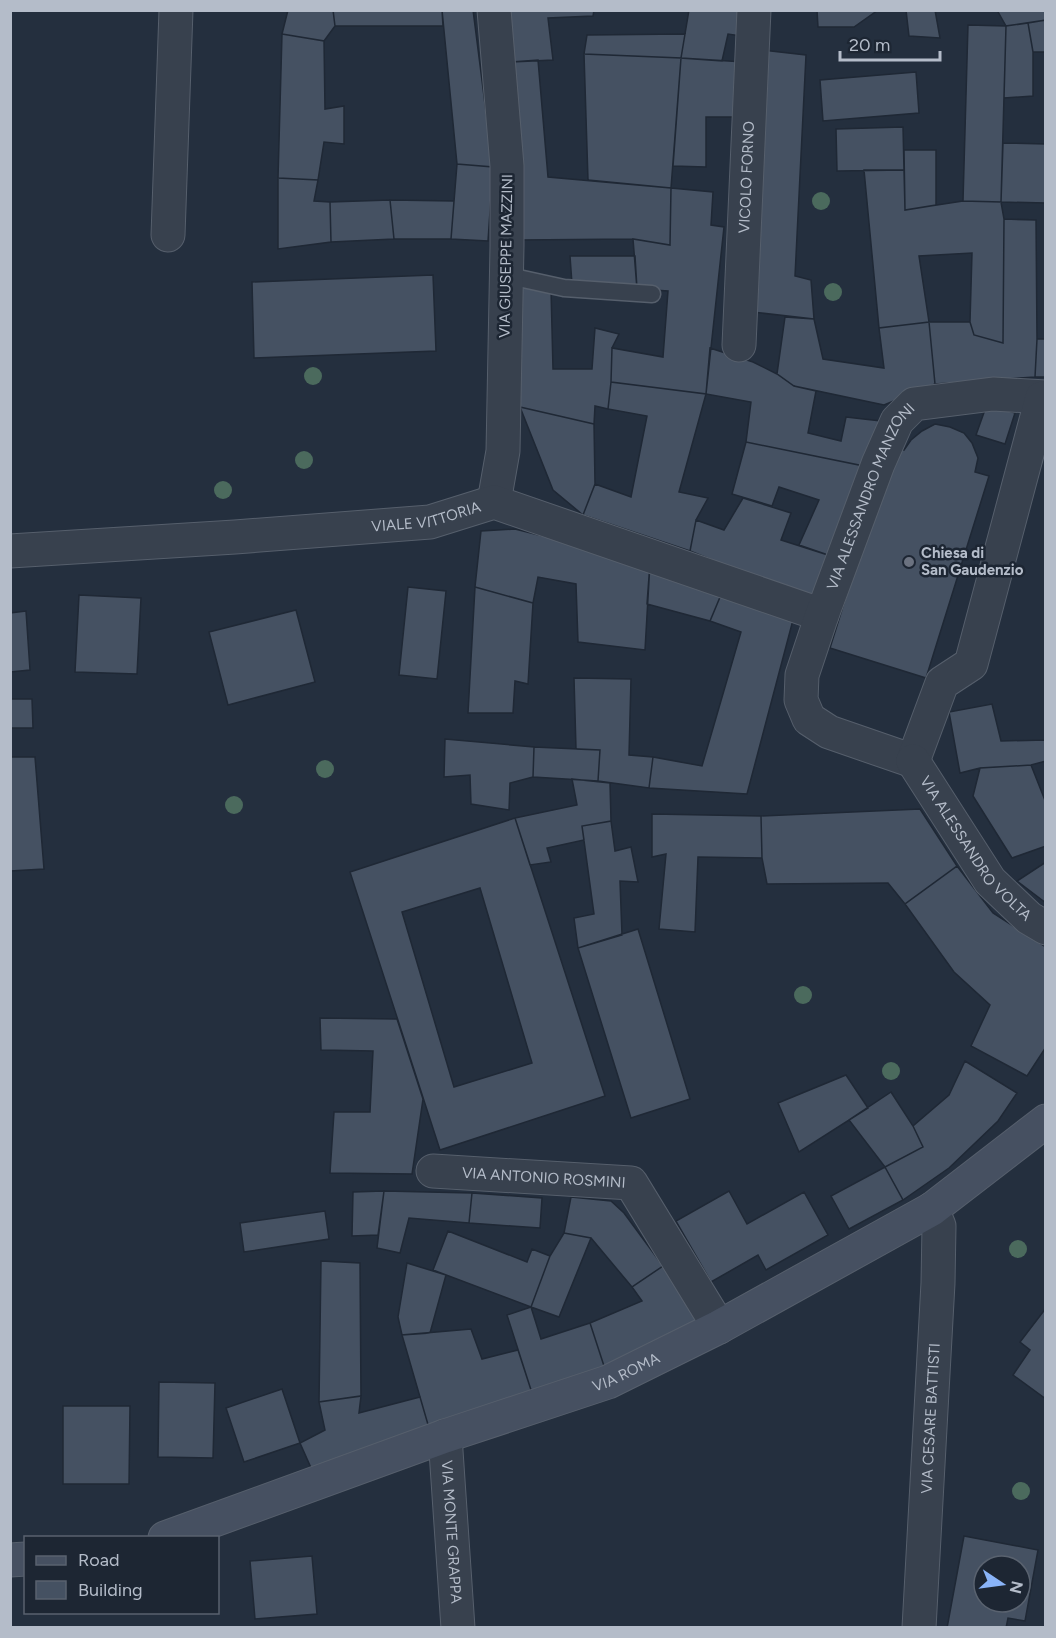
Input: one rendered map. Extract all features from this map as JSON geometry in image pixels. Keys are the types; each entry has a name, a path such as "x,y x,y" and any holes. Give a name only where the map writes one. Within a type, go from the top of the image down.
{"street":[{"path":"168,235 176,10"},
{"name":"VIA GIUSEPPE MAZZINI","path":"494,10 507,166 503,452 494,502"},
{"name":"VICOLO FORNO","path":"740,345 754,10"},
{"name":"VIA ALESSANDRO MANZONI","path":"913,761 829,732 809,719 801,700 802,675 822,615 878,464 897,421 914,404 993,394 1044,398"},
{"path":"913,761 942,683 971,664 1044,398"},
{"name":"VIALE VITTORIA","path":"10,551 430,522 494,502 822,615"},
{"name":"VIA ALESSANDRO VOLTA","path":"913,761 990,881 1029,918 1046,928"},
{"name":"VIA ROMA","path":"170,1536 445,1436 608,1382 719,1327 932,1209 1045,1121"},
{"name":"VIA ANTONIO ROSMINI","path":"433,1171 631,1183 719,1327"},
{"name":"VIA CESARE BATTISTI","path":"919,1628 938,1283 939,1226 932,1209"},
{"name":"VIA MONTE GRAPPA","path":"445,1436 458,1628"}],"lane":[{"path":"507,278 564,288 652,294"}],"building":[{"path":"288,10 333,10 335,26 324,41 282,34"},
{"path":"333,10 442,10 443,26 335,26"},
{"path":"442,10 473,10 493,167 457,164"},
{"path":"507,10 594,10 593,16 548,18 553,60 512,62"},
{"path":"689,10 742,10 741,36 728,34 722,61 681,58"},
{"path":"817,10 878,10 854,27 818,27"},
{"path":"906,10 935,10 940,38 909,36"},
{"path":"997,10 1046,10 1046,20 1006,26"},
{"path":"1046,20 1046,52 1033,52 1028,23"},
{"path":"1028,23 1033,52 1033,96 1004,98 1006,26"},
{"path":"968,25 1006,26 1001,202 963,201"},
{"path":"282,34 324,41 325,109 344,106 344,144 324,142 318,180 278,178"},
{"path":"685,34 681,58 584,54 587,35"},
{"path":"762,50 806,55 795,276 811,280 814,319 752,312"},
{"path":"584,54 681,58 671,188 588,180"},
{"path":"681,58 744,62 744,117 706,117 706,167 673,166"},
{"path":"538,60 548,177 671,188 670,245 633,239 519,240 512,62"},
{"path":"916,72 919,113 823,121 820,80"},
{"path":"903,127 904,170 837,171 836,129"},
{"path":"1003,143 1046,144 1046,203 1001,202"},
{"path":"904,150 936,150 936,205 905,210"},
{"path":"457,164 493,167 488,241 451,239"},
{"path":"864,170 904,170 905,210 963,201 1001,202 1004,219 1003,343 974,335 970,322 972,253 919,256 929,322 879,328"},
{"path":"278,178 318,180 314,201 330,202 331,242 278,249"},
{"path":"671,188 713,192 711,225 724,227 706,394 611,382 612,348 663,357 668,291 637,289 633,239 670,245"},
{"path":"390,200 394,239 331,242 330,202"},
{"path":"390,200 454,201 451,239 394,239"},
{"path":"1004,219 1036,220 1035,377 935,384 929,322 970,322 974,335 1003,343"},
{"path":"570,256 635,256 637,289 572,284"},
{"path":"433,275 436,351 254,358 252,282"},
{"path":"519,287 551,289 553,369 592,369 595,328 619,334 612,348 608,409 595,406 594,424 520,407"},
{"path":"785,317 814,319 823,359 884,368 879,328 929,322 935,384 884,405 794,386 777,374"},
{"path":"1037,339 1046,339 1046,377 1035,377"},
{"path":"710,348 753,362 794,386 816,391 808,433 841,441 846,417 881,421 869,467 746,442 751,402 706,394"},
{"path":"611,382 706,394 679,492 708,498 696,520 690,551 583,515 595,484 631,497 647,416 608,409"},
{"path":"987,404 1015,413 1005,444 976,435"},
{"path":"520,407 594,424 595,484 583,515 553,490"},
{"name":"Chiesa di San Gaudenzio","path":"935,424 964,433 972,443 978,458 975,472 989,476 926,678 830,648 893,446 904,450 911,440"},
{"path":"746,442 869,467 831,556 799,545 819,500 779,487 772,506 732,494"},
{"path":"743,498 791,513 781,540 831,556 811,600 690,551 696,520 724,530"},
{"path":"515,529 650,563 645,650 578,642 576,584 538,577 533,603 475,587 481,531"},
{"path":"650,563 723,590 710,621 647,604"},
{"path":"408,587 446,591 437,679 399,675"},
{"path":"475,587 533,603 528,684 515,681 513,713 468,713"},
{"path":"723,590 793,620 747,794 649,788 653,757 702,766 741,632 710,621"},
{"path":"79,595 141,598 137,674 75,672"},
{"path":"296,610 315,682 228,705 209,632"},
{"path":"26,611 30,670 10,672 10,613"},
{"path":"574,678 631,679 629,755 653,757 649,788 598,781 600,750 576,749"},
{"path":"10,699 32,699 33,728 10,728"},
{"path":"992,704 1001,741 1045,740 1046,731 1046,761 1031,765 980,768 960,773 949,712"},
{"path":"445,739 534,747 533,777 510,783 509,810 471,804 470,775 444,777"},
{"path":"534,747 600,750 598,781 533,777"},
{"path":"10,757 35,757 44,869 10,871"},
{"path":"1031,765 1046,803 1046,846 1012,858 973,796 980,768"},
{"path":"572,779 610,783 611,821 582,826 584,840 547,848 551,862 530,865 515,818 577,805"},
{"path":"920,809 957,866 905,904 888,883 767,884 762,858 761,816"},
{"path":"652,814 761,816 762,858 698,857 695,932 659,929 666,854 652,857"},
{"path":"515,818 605,1096 440,1150 350,872","holes":["480,888 532,1063 454,1087 402,912"]},
{"path":"611,821 615,851 631,847 638,882 620,881 622,935 578,948 574,918 594,914 582,826"},
{"path":"1046,862 1046,903 1017,881"},
{"path":"957,866 993,913 1046,947 1046,1047 1027,1076 971,1046 990,1005 954,972 905,904"},
{"path":"638,929 690,1099 631,1118 578,948"},
{"path":"320,1018 397,1019 423,1099 412,1174 330,1173 334,1112 370,1112 373,1051 321,1050"},
{"path":"965,1061 1017,1093 998,1121 949,1168 903,1200 885,1167 923,1147 913,1126 949,1095"},
{"path":"846,1075 868,1108 799,1152 778,1103"},
{"path":"891,1092 913,1126 923,1147 885,1167 849,1120"},
{"path":"885,1167 903,1200 849,1229 831,1196"},
{"path":"384,1191 378,1235 352,1236 353,1192"},
{"path":"384,1191 472,1193 469,1223 409,1218 400,1253 377,1248"},
{"path":"729,1191 747,1224 804,1192 828,1235 766,1270 758,1255 711,1282 676,1221"},
{"path":"472,1193 542,1198 540,1228 469,1223"},
{"path":"571,1197 611,1201 624,1213 663,1266 632,1287 591,1238 564,1233"},
{"path":"325,1211 329,1239 244,1252 240,1223"},
{"path":"448,1231 527,1262 532,1249 550,1256 531,1307 433,1270"},
{"path":"564,1233 591,1238 559,1317 531,1307 550,1256"},
{"path":"321,1261 360,1263 361,1396 319,1402"},
{"path":"407,1263 446,1275 430,1333 402,1335 398,1317"},
{"path":"663,1266 703,1321 605,1369 590,1323 642,1301 632,1287"},
{"path":"531,1307 541,1339 590,1323 605,1369 532,1393 507,1315"},
{"path":"1046,1308 1046,1399 1013,1375 1030,1350 1020,1342"},
{"path":"471,1329 482,1359 518,1350 532,1393 429,1428 402,1335"},
{"path":"159,1382 215,1383 213,1458 158,1457"},
{"path":"282,1389 300,1443 244,1462 226,1408"},
{"path":"361,1396 359,1413 420,1397 429,1428 312,1470 300,1443 325,1430 319,1402"},
{"path":"63,1406 130,1406 129,1484 63,1484"},
{"path":"964,1536 1038,1550 1032,1583 1032,1554 972,1554 972,1614 1026,1614 1025,1621 1008,1618 1006,1628 947,1628"},
{"path":"312,1556 317,1614 255,1619 250,1561"}],"place":[{"name":"Chiesa di San Gaudenzio","path":"909,562"}]}
